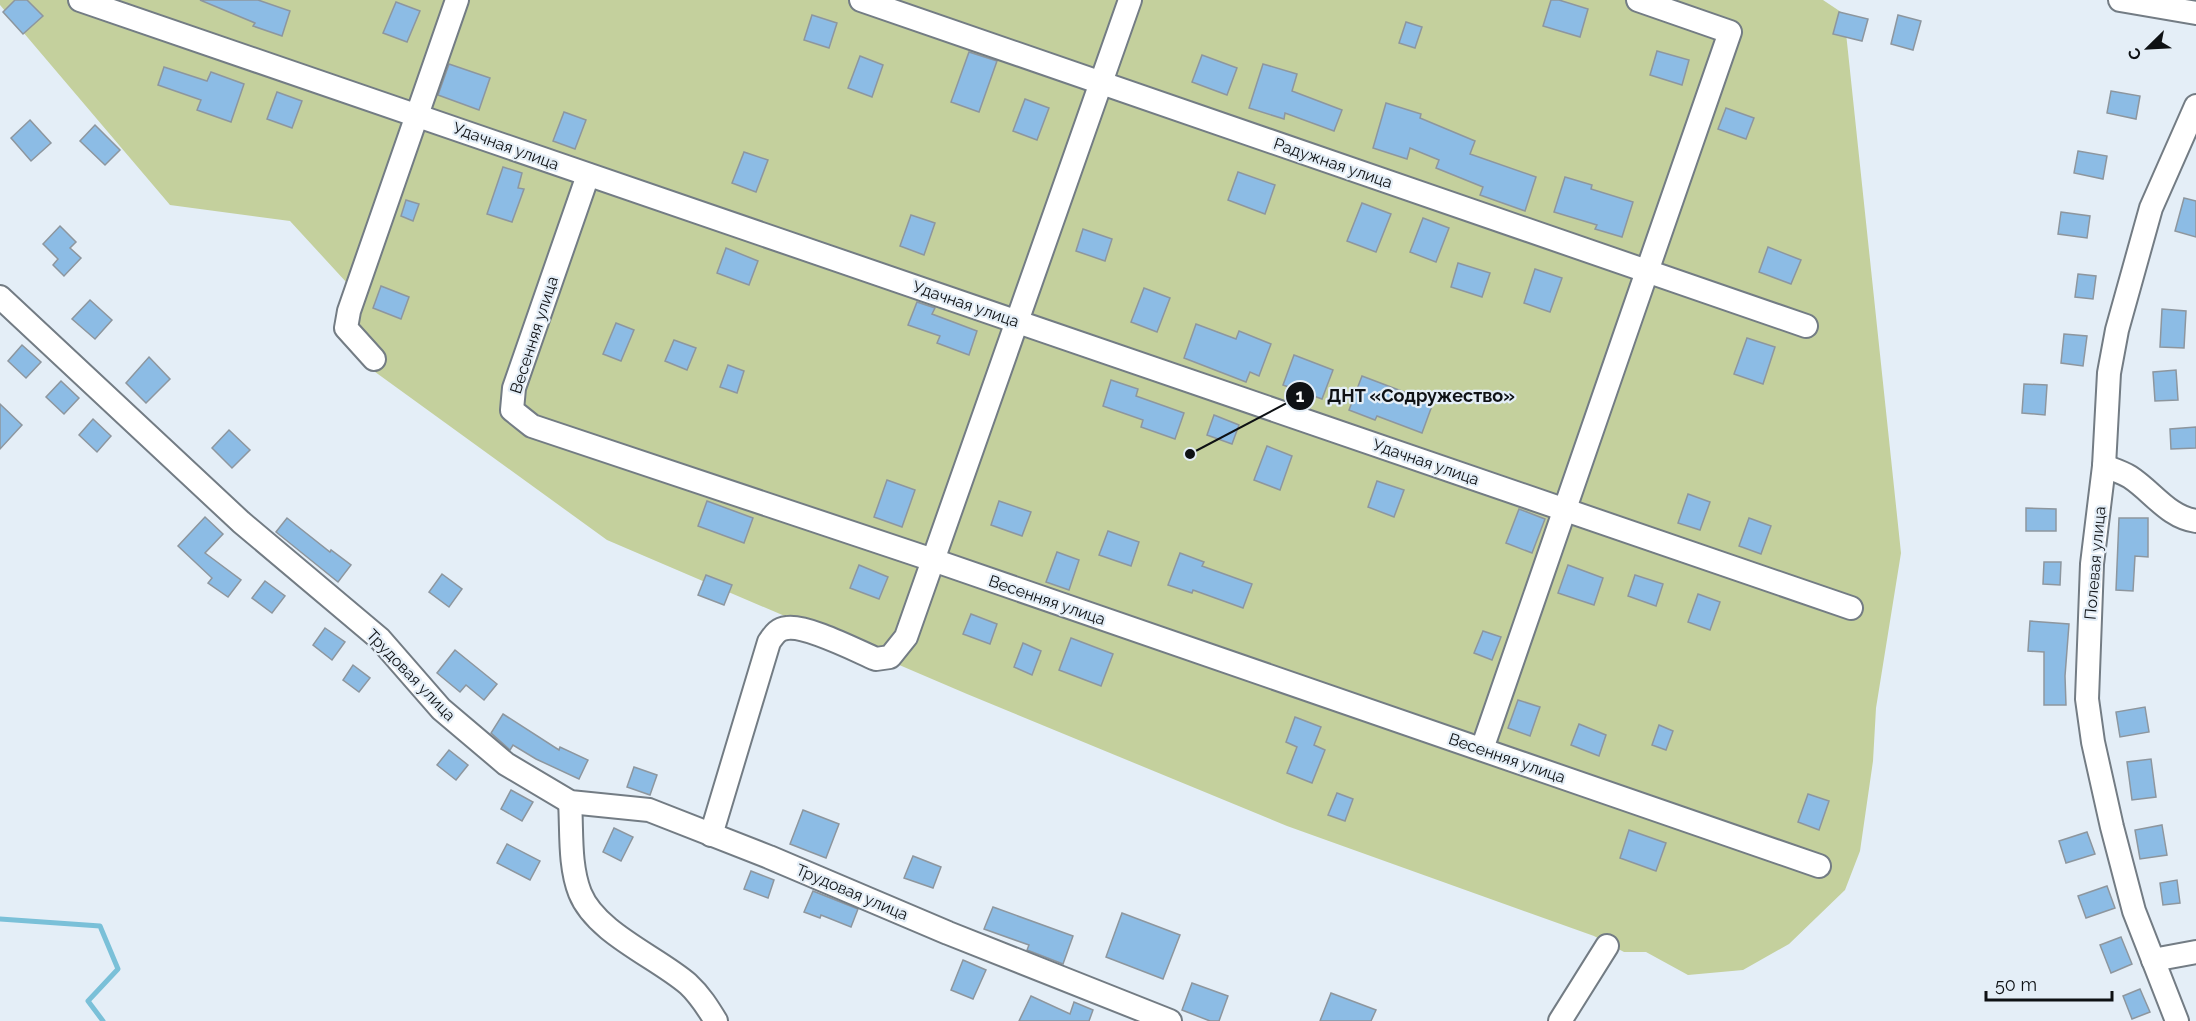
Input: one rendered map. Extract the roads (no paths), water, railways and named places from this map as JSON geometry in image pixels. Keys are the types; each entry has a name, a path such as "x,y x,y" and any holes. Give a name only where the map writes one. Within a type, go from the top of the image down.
{"street":[{"name":"Удачная улица","path":"80,0 1851,608"},
{"path":"374,359 346,328 349,311 457,0"},
{"name":"Радужная улица","path":"861,0 1806,326"},
{"path":"711,835 769,642 776,632 785,628 801,628 876,659 890,657 906,637 1130,0"},
{"path":"1482,749 1563,509 1730,32 1638,0"},
{"path":"2120,0 2196,13"},
{"name":"Полевая улица","path":"2177,1021 2134,911 2093,742 2088,699 2092,564 2104,466 2109,373 2117,330 2151,208 2196,106"},
{"name":"Весенняя улица","path":"588,176 514,388 513,410 532,426 933,560 1819,866"},
{"name":"Трудовая улица","path":"0,297 241,522 380,639 441,709 506,764 570,802 649,810 770,857 948,933 1170,1021"},
{"path":"2104,466 2130,477 2183,519 2196,521"},
{"path":"570,802 574,873 581,895 592,913 626,941 688,984 716,1021"},
{"path":"1560,1021 1607,946"},
{"path":"2153,960 2196,952"}],"waterway":[{"path":"0,919 100,926 118,969 88,1001 103,1021"}],"place":[{"name":"ДНТ «Содружество»","path":"1190,454"}]}
